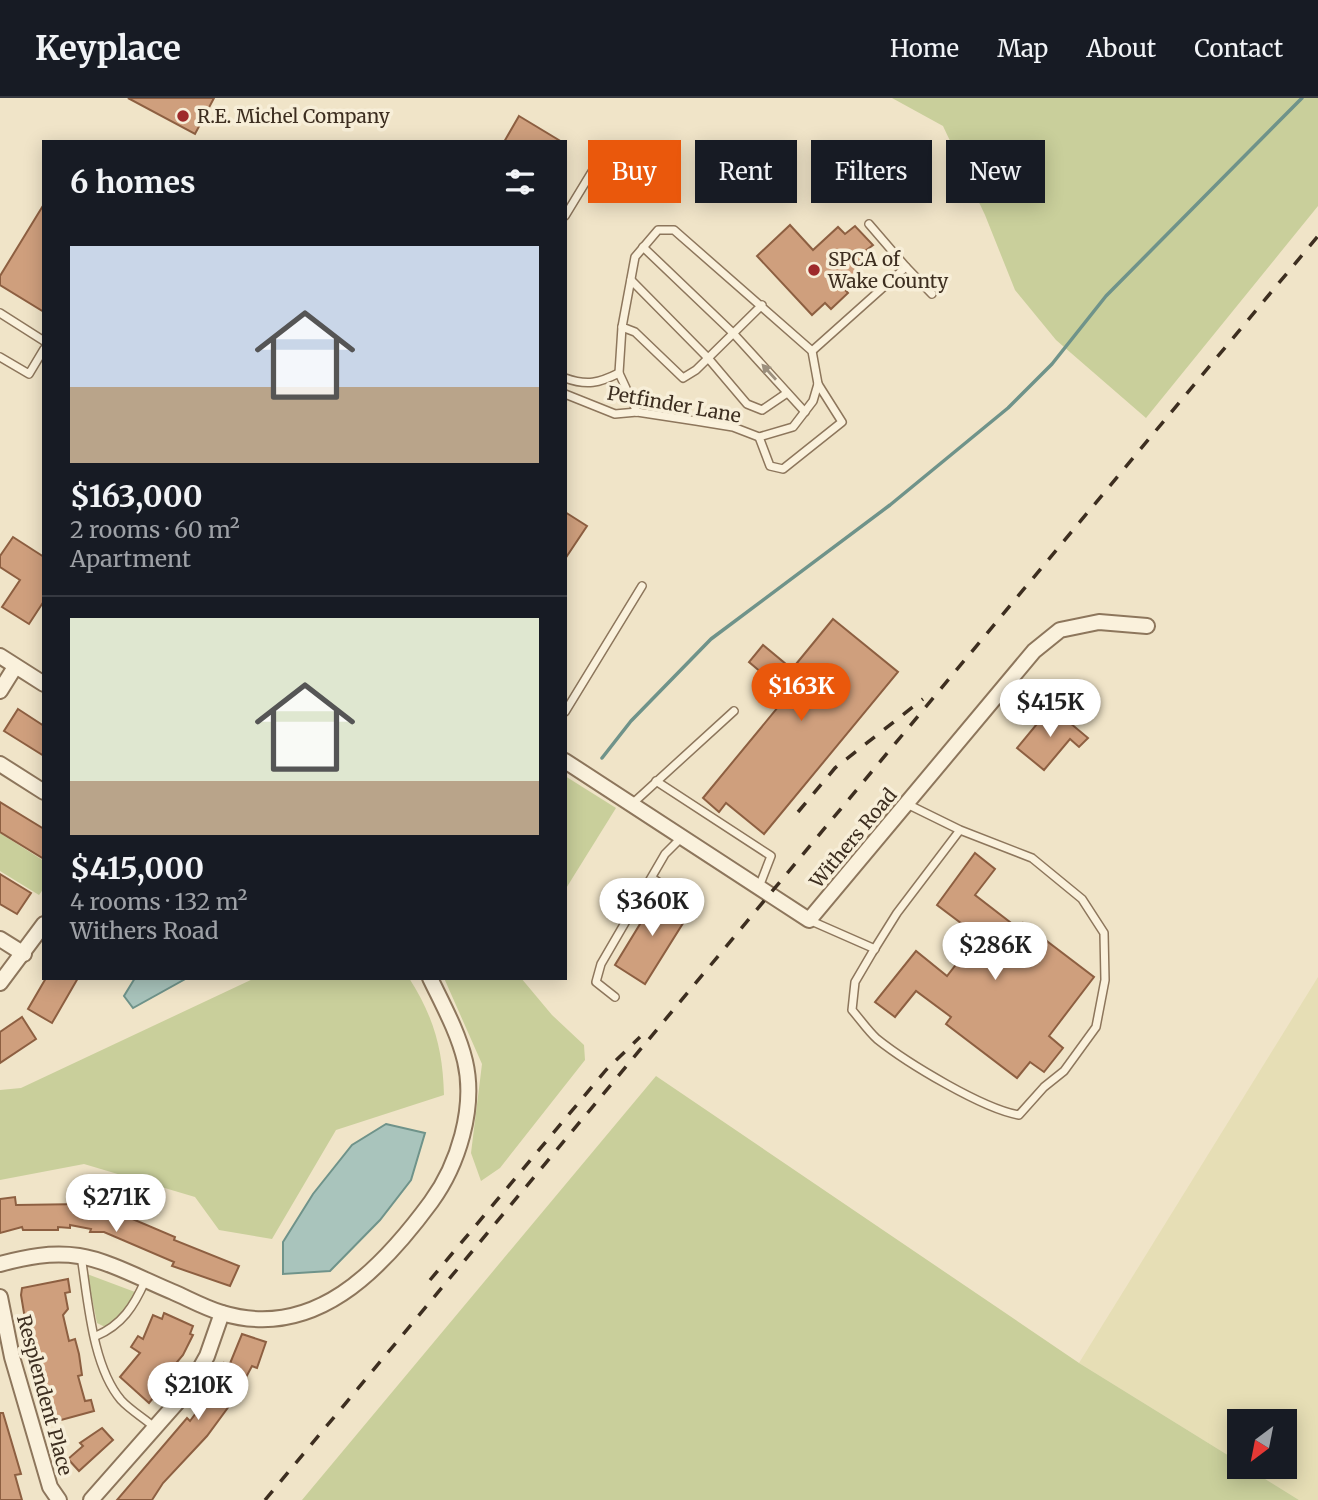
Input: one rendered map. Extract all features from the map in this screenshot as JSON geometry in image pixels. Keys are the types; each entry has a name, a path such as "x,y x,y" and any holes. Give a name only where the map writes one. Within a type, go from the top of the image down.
{"street":[{"name":"Withers Road","path":"809,920 1034,652 1060,630 1099,622 1147,626"},
{"path":"0,656 42,683"},
{"path":"0,691 15,667"},
{"path":"567,762 809,920"},
{"path":"0,764 42,791"},
{"path":"0,983 42,927"},
{"path":"0,939 24,954"},
{"path":"0,1264 37,1255 81,1256 222,1313 272,1320 292,1317 334,1301 356,1286 380,1264 440,1189 457,1152 467,1112 466,1063 450,1019 431,980"},
{"name":"Resplendent Place","path":"0,1297 12,1357 38,1448 50,1487 59,1500"},
{"path":"91,1500 188,1390 206,1356 222,1313"}],"lane":[{"path":"567,213 588,178"},
{"path":"869,224 932,295"},
{"path":"637,412 619,373 622,327 635,257 658,230 674,230 812,351 818,384 842,422 783,469 770,466 760,437"},
{"path":"643,247 733,333 804,412"},
{"path":"812,351 906,267"},
{"path":"631,280 708,358 747,404 762,410 787,393"},
{"name":"Petfinder Lane","path":"622,327 635,332 683,378 708,358 762,305"},
{"path":"0,313 42,340"},
{"path":"0,357 29,374 42,352"},
{"path":"567,379 584,385 600,383 619,373"},
{"name":"Petfinder Lane","path":"567,395 615,414 637,412 733,427 760,437 793,427 813,401 818,384"},
{"path":"567,709 642,586"},
{"path":"632,805 734,710"},
{"path":"656,781 771,856 759,888"},
{"path":"907,804 961,830 1032,858 1082,899 1104,933 1105,980 1096,1027 1072,1060 1020,1115 996,1111 877,1038 852,1010 855,982 875,948 897,913 961,830"},
{"path":"615,996 596,982 601,964 665,854 682,838"},
{"path":"652,878 694,906"},
{"path":"809,920 875,948"},
{"path":"81,1256 105,1375 121,1401 154,1427"},
{"path":"96,1336 114,1329 135,1304 145,1280"}],"shaded area":[{"path":"1318,977 1318,1500 1299,1500 1265,1479 1297,1479 1297,1409 1227,1409 1227,1455 1079,1363"}],"green space":[{"path":"892,98 1318,98 1318,206 1146,418 1056,340 1015,290 979,203 1045,203 1045,140 950,140 943,126"},
{"path":"567,777 616,808 567,887"},
{"path":"0,833 42,860 42,891 39,895 0,871"},
{"path":"251,980 410,980 425,1006 436,1034 442,1063 444,1095 336,1130 272,1239 219,1230 195,1197 84,1164 0,1180 0,1090 21,1088"},
{"path":"445,980 523,980 552,1015 584,1045 585,1060 500,1168 481,1181 471,1153 482,1064"},
{"path":"656,1076 1079,1363 1227,1455 1227,1479 1265,1479 1299,1500 302,1500"},
{"path":"87,1274 135,1292 127,1309 109,1329 97,1323"}],"water":[{"path":"134,980 183,980 133,1008 124,996"},
{"path":"386,1124 425,1133 411,1180 380,1220 330,1271 283,1274 283,1242 313,1194 352,1145"}],"building":[{"name":"R.E. Michel Company","path":"128,98 214,98 195,134"},
{"path":"519,116 559,140 505,140"},
{"path":"42,207 42,311 0,285 0,276"},
{"name":"SPCA of Wake County","path":"790,225 813,250 838,227 845,234 855,226 873,245 865,251 872,258 842,286 848,293 831,309 825,303 812,315 757,256"},
{"path":"567,513 587,526 567,556"},
{"path":"13,537 42,556 42,604 29,624 2,607 20,580 0,567 0,556"},
{"path":"833,619 898,672 764,834 726,803 719,812 703,798 788,695 749,662 763,645 792,669"},
{"path":"1051,707 1088,738 1079,747 1070,739 1044,770 1017,748"},
{"path":"18,709 42,725 42,755 4,731"},
{"path":"0,802 42,828 42,858 0,832"},
{"path":"975,853 995,869 975,895 1019,929 1023,923 1094,977 1049,1036 1063,1048 1044,1072 1030,1062 1017,1078 946,1024 951,1017 916,991 895,1017 875,1002 916,951 947,976 978,936 937,905"},
{"path":"0,874 31,893 17,914 0,904"},
{"path":"659,893 690,912 645,984 615,965"},
{"path":"45,980 77,980 52,1023 28,1009"},
{"path":"22,1017 36,1039 0,1063 0,1032"},
{"path":"15,1197 16,1205 84,1204 109,1209 175,1237 174,1240 239,1266 230,1286 172,1266 174,1262 104,1232 90,1232 91,1229 70,1225 70,1228 58,1227 58,1230 23,1230 22,1227 0,1233 0,1199"},
{"path":"68,1279 70,1292 65,1293 68,1309 63,1315 69,1341 75,1339 79,1354 82,1375 78,1376 85,1401 91,1400 94,1411 50,1423 38,1364 34,1366 30,1350 36,1348 32,1324 26,1325 21,1295 22,1288"},
{"path":"164,1313 193,1326 190,1334 193,1335 183,1355 155,1388 158,1392 149,1403 120,1377 140,1353 131,1347 138,1336 143,1339 153,1315 162,1319"},
{"path":"242,1334 266,1342 257,1368 252,1366 235,1398 207,1436 163,1483 152,1500 117,1500 187,1418 190,1421 215,1387 212,1386 224,1363 229,1366"},
{"path":"0,1413 3,1413 21,1474 15,1475 22,1500 0,1500"},
{"path":"102,1428 113,1440 79,1471 68,1459 83,1446 80,1443"}],"waterway":[{"path":"602,758 631,721 711,639 890,505 1008,408 1052,364 1106,296 1302,98"}],"railway":[{"path":"265,1500 1318,236"},
{"path":"798,812 835,768 923,699"},
{"path":"430,1280 606,1070 640,1037"}],"place":[{"name":"R.E. Michel Company","path":"183,116"},
{"name":"SPCA of Wake County","path":"814,270"}]}
